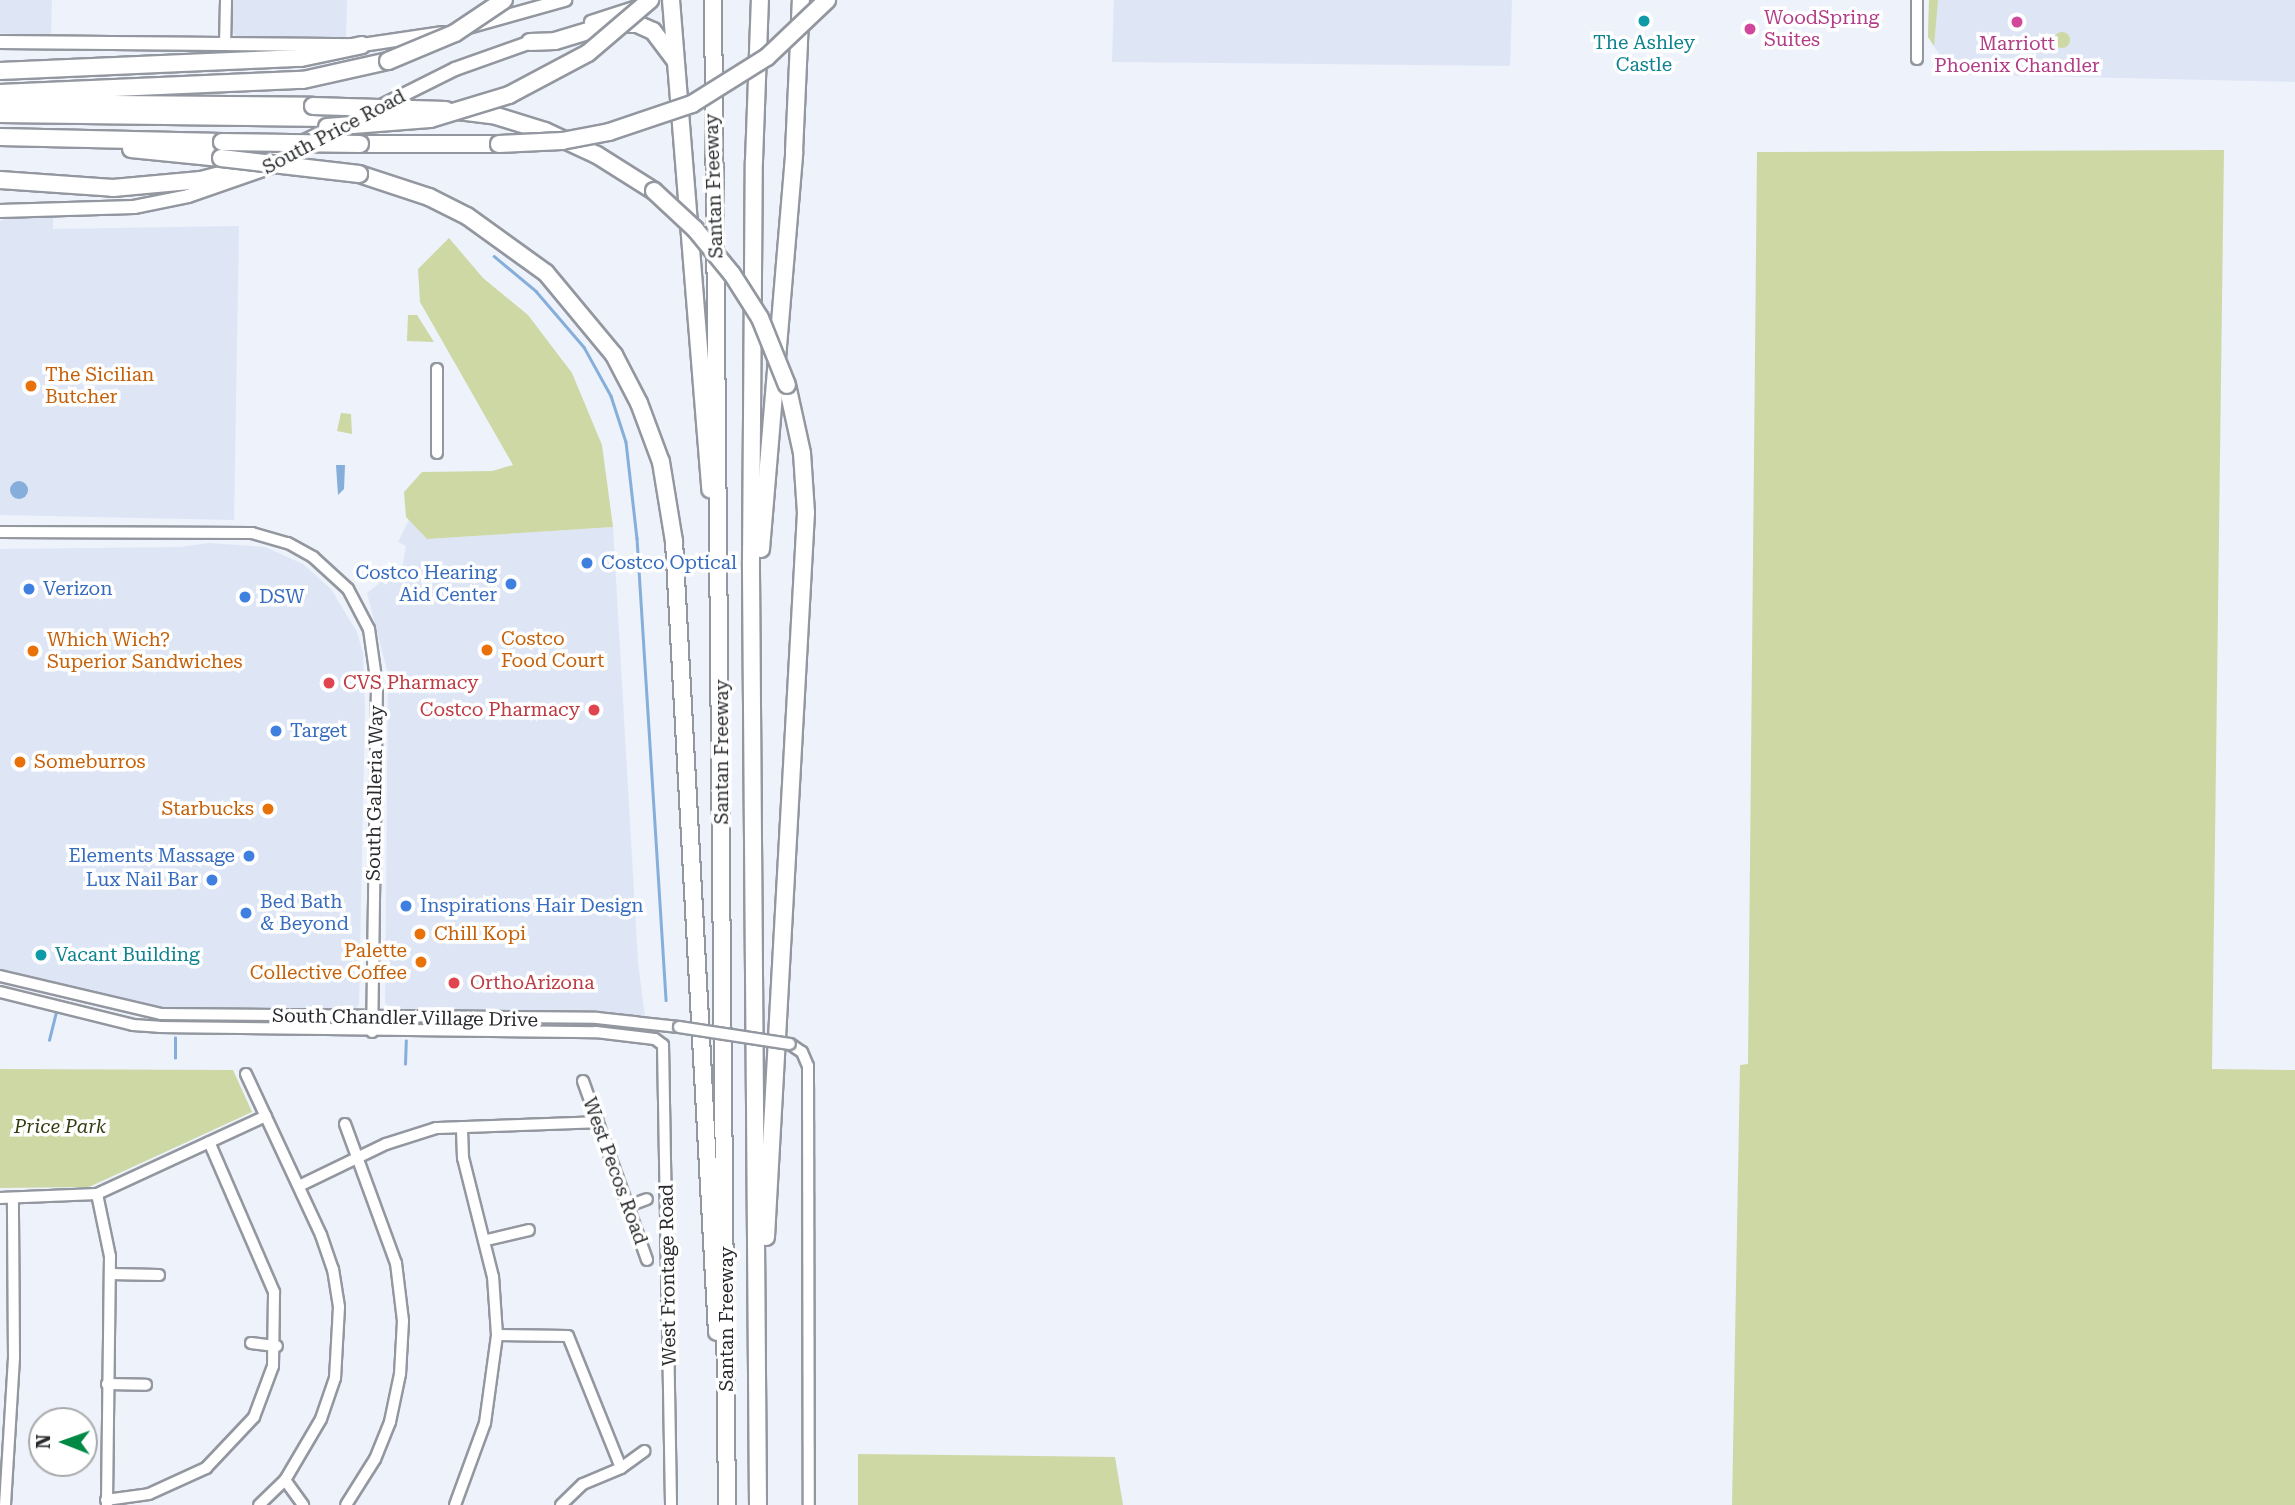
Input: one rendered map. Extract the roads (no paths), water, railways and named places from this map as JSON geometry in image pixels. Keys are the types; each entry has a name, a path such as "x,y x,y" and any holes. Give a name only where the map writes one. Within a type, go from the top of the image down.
{"highway":[{"path":"0,93 291,81 388,61 455,33 504,0"},
{"path":"0,114 328,122 407,115 505,88 574,52 639,0"},
{"path":"0,123 430,119 509,96 588,53 650,0"},
{"path":"671,0 708,418 714,636 722,721"},
{"name":"Santan Freeway","path":"713,0 722,721 727,1505"},
{"name":"Santan Freeway","path":"760,0 754,161 752,666 760,1505"},
{"path":"752,666 794,152 801,0"},
{"path":"222,150 360,144 499,144 589,137 682,108 767,57 827,0"},
{"path":"530,42 555,41 611,24 637,24 660,39 676,62"},
{"path":"0,71 301,58 362,45"},
{"path":"0,103 313,106 456,111 493,115 545,131 597,155 654,191 695,229 732,274 765,328 788,385 804,461 806,513 770,1103 760,1505"},
{"path":"0,180 113,188 201,180 258,165 358,118"},
{"path":"0,136 222,150 359,174 467,216 547,273 614,355 639,403 661,462 674,541 727,1465"}],"main road":[{"path":"0,42 362,45 492,22 565,0"},
{"name":"South Price Road","path":"0,211 85,212 188,196 265,170 358,118 455,69 657,0"}],"street":[{"path":"225,45 226,0"},
{"path":"1917,0 1917,59"},
{"path":"437,453 438,369"},
{"name":"South Galleria Way","path":"0,532 252,533 288,543 313,557 348,589 369,628 376,676 372,1032"},
{"name":"South Chandler Village Drive","path":"0,976 161,1014 372,1019 611,1019 790,1045 806,1060 809,1505"},
{"name":"South Chandler Village Drive","path":"0,992 133,1025 372,1032 596,1032 655,1039 663,1045"},
{"path":"663,1045 679,1027"},
{"name":"West Frontage Road","path":"663,1045 671,1505"},
{"path":"246,1074 299,1186 333,1269 339,1343 335,1378 321,1419 285,1480 259,1505"},
{"name":"West Pecos Road","path":"583,1081 647,1260"},
{"path":"0,1198 97,1194 266,1116"},
{"path":"299,1186 413,1134 462,1127 598,1122"},
{"path":"345,1124 355,1160 382,1217 396,1263 403,1321 400,1374 390,1422 374,1459 345,1505"},
{"path":"455,1505 485,1423 497,1335 486,1240 463,1158 462,1127"},
{"path":"97,1194 108,1239 110,1274 106,1503 149,1494 181,1482 233,1444 254,1417 277,1346 277,1317 267,1269 209,1142"},
{"path":"5,1505 14,1357 13,1198"},
{"path":"628,1206 647,1199"},
{"path":"486,1240 528,1230"},
{"path":"110,1274 159,1275"},
{"path":"497,1335 568,1336 621,1468"},
{"path":"251,1343 277,1346"},
{"path":"107,1384 146,1385"},
{"path":"561,1505 583,1485 621,1468 643,1451"},
{"path":"285,1480 303,1505"}],"water":[{"path":"336,465 345,465 344,489 338,495"},
{"path":"15,481 23,481 28,490 26,497 15,499 10,494 10,486"}],"waterway":[{"path":"494,256 536,291 584,347 611,396 626,442 637,538 666,1000"},
{"path":"49,1040 56,1012"},
{"path":"175,1038 175,1058"},
{"path":"405,1064 406,1041"}],"place":[{"name":"The Ashley Castle","path":"1644,21"},
{"name":"Marriott Phoenix Chandler","path":"2017,22"},
{"name":"WoodSpring Suites","path":"1750,29"},
{"name":"The Sicilian Butcher","path":"31,386"},
{"name":"Costco Optical","path":"587,563"},
{"name":"Costco Hearing Aid Center","path":"511,584"},
{"name":"Verizon","path":"29,589"},
{"name":"DSW","path":"245,597"},
{"name":"Costco Food Court","path":"487,650"},
{"name":"Which Wich? Superior Sandwiches","path":"33,651"},
{"name":"CVS Pharmacy","path":"329,683"},
{"name":"Costco Pharmacy","path":"594,710"},
{"name":"Target","path":"276,731"},
{"name":"Someburros","path":"20,762"},
{"name":"Starbucks","path":"268,809"},
{"name":"Elements Massage","path":"249,856"},
{"name":"Lux Nail Bar","path":"212,880"},
{"name":"Inspirations Hair Design","path":"406,906"},
{"name":"Bed Bath & Beyond","path":"246,913"},
{"name":"Chill Kopi","path":"420,934"},
{"name":"Vacant Building","path":"41,955"},
{"name":"Palette Collective Coffee","path":"421,962"},
{"name":"OrthoArizona","path":"454,983"}],"park label":[{"name":"Price Park","path":"60,1127"}]}
